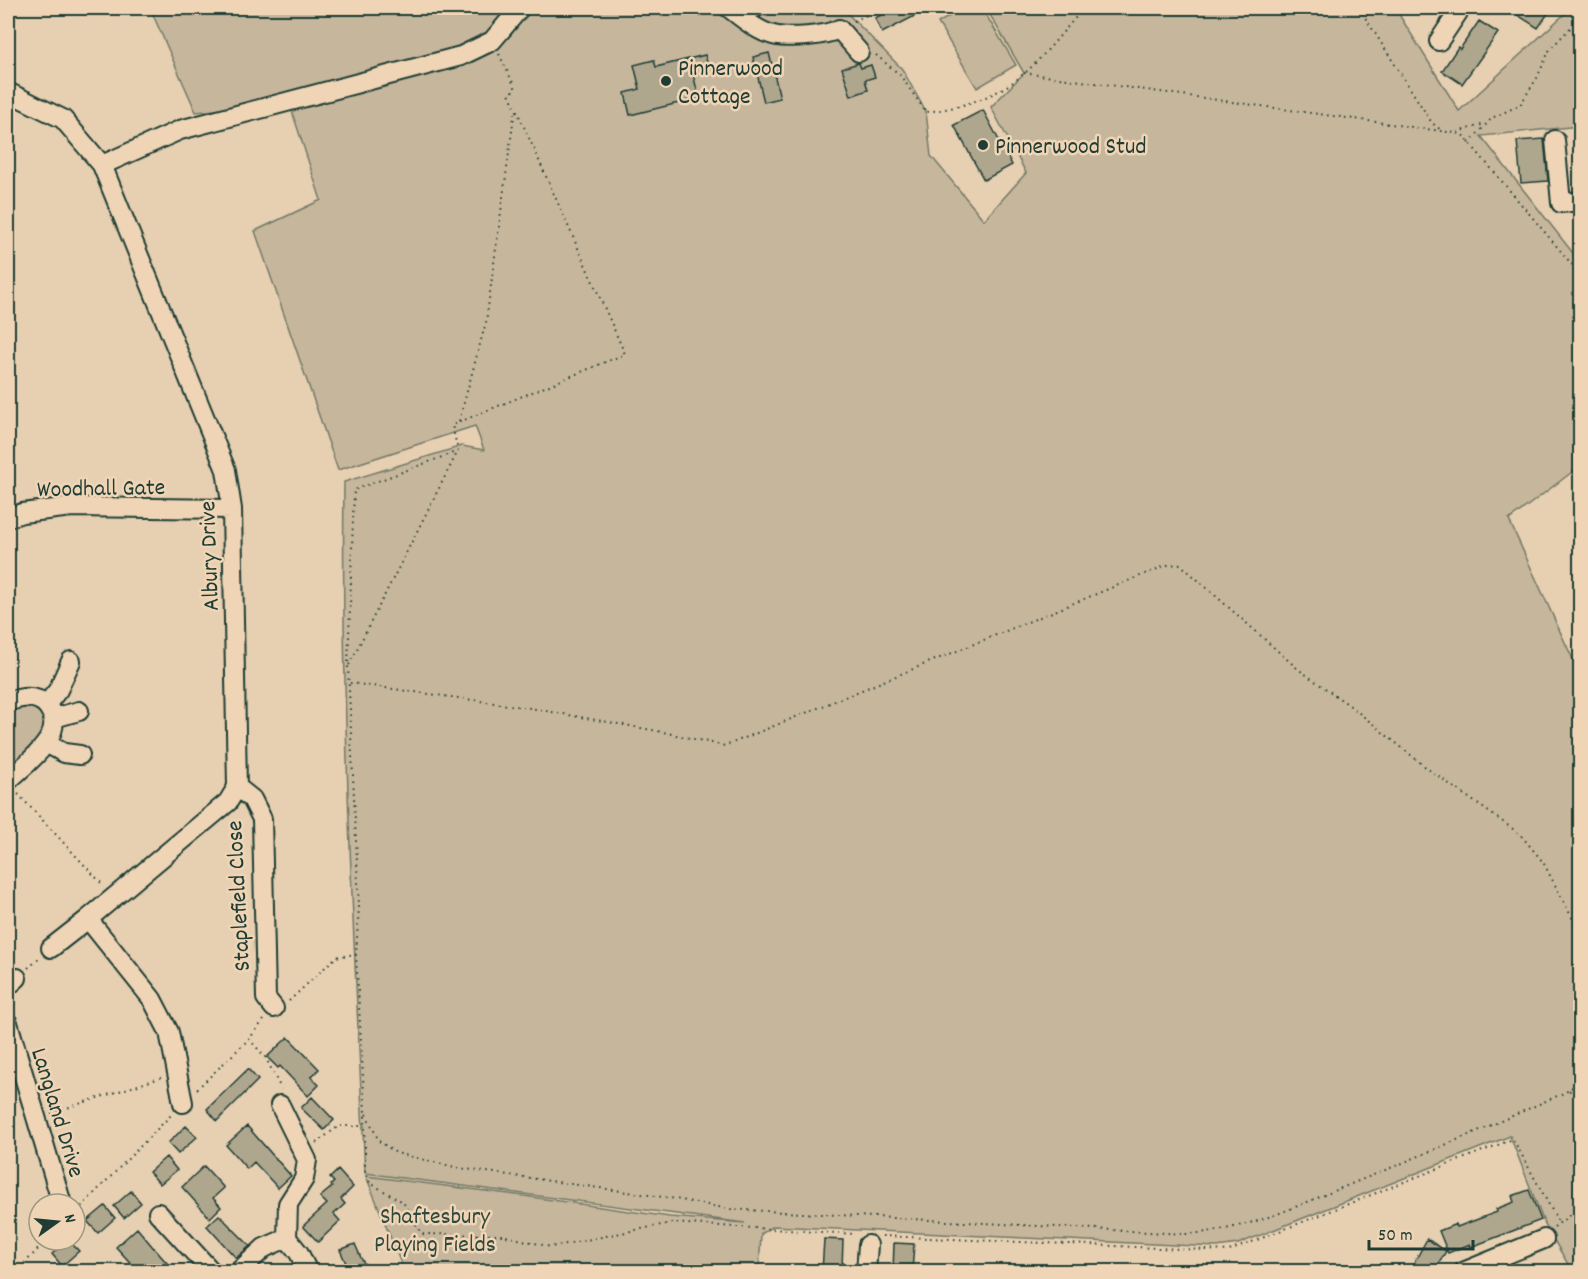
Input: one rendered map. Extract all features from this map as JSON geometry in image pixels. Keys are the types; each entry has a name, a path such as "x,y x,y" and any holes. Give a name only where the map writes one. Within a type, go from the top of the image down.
{"street":[{"path":"102,165 180,130 462,56 492,41 520,8"},
{"path":"729,8 744,20 773,35 813,36 839,29 866,52"},
{"path":"743,8 755,8"},
{"path":"1439,41 1461,8"},
{"name":"Albury Drive","path":"8,92 63,119 102,165 226,470 232,509 237,788"},
{"path":"1555,140 1562,203 1581,201"},
{"name":"Woodhall Gate","path":"8,518 22,513 72,507 232,509"},
{"path":"11,786 53,731 50,711 71,661"},
{"path":"8,702 21,697 34,698 50,711 79,711"},
{"path":"46,743 64,753 80,755"},
{"path":"51,948 88,920 228,802 237,788"},
{"name":"Staplefield Close","path":"237,788 252,799 262,819 266,998 274,1008"},
{"path":"88,920 152,999 169,1032 183,1103"},
{"name":"Langland Drive","path":"8,1030 58,1192"},
{"path":"280,1105 307,1160 304,1179 288,1204 287,1238 299,1253 308,1272"},
{"path":"158,1213 212,1272"},
{"path":"238,1272 264,1248 287,1238"},
{"path":"866,1272 868,1238"},
{"path":"1463,1272 1544,1239"}],"path":[{"path":"854,28 851,22 881,8"},
{"path":"866,52 900,75 926,112 959,107 997,92 1024,74 1084,8"},
{"path":"1359,8 1432,123 1444,131"},
{"path":"1469,143 1492,118 1520,105 1537,78 1550,49 1581,18"},
{"path":"348,668 458,450 452,425 625,354 509,93 516,89 492,41"},
{"path":"1024,74 1462,134 1581,274"},
{"path":"459,422 486,322 515,106"},
{"path":"1456,132 1487,124"},
{"path":"458,450 354,490 348,668 359,906 356,954 365,1111 365,1173 370,1183 403,1202 422,1234 502,1235 550,1246 671,1223 868,1238 1229,1251 1513,1139 1559,1223 1581,1207"},
{"path":"349,683 383,686 493,705 531,708 663,732 725,746 1167,565 1180,564 1298,669 1353,708 1428,769 1520,834 1543,862 1581,933"},
{"path":"11,786 84,862 114,897"},
{"path":"12,982 51,948"},
{"path":"87,1201 249,1040 274,1008 285,1005 336,957 356,954"},
{"path":"249,1040 266,1058 283,1093 280,1105"},
{"path":"36,1119 177,1072"},
{"path":"1566,1092 1581,1081"},
{"path":"365,1111 379,1140 396,1153 459,1168 670,1198 729,1209 1185,1234 1214,1233 1256,1223 1448,1145 1581,1087"},
{"path":"311,1146 339,1126 365,1126"},
{"path":"16,1272 35,1252"}],"green space":[{"name":"Shaftesbury Playing Fields","path":"150,8 842,8 902,69 926,112 931,156 984,220 1026,173 991,107 1024,73 986,8 1395,8 1459,111 1571,8 1580,8 1580,126 1481,136 1580,262 1580,466 1509,520 1580,675 1580,1271 1572,1271 1545,1225 1510,1136 1238,1244 1217,1247 774,1226 761,1234 759,1271 404,1271 366,1176 670,1217 745,1223 365,1173 346,741 344,482 462,446 484,450 475,426 338,470 255,231 321,200 289,102 196,112"},
{"path":"963,8 982,8 1016,65 977,88 938,23"},
{"path":"25,703 44,711 45,736 8,771 8,709"}],"building":[{"path":"895,8 930,8 882,33 875,18"},
{"path":"1507,8 1543,8 1549,12 1538,28"},
{"path":"1479,21 1498,33 1462,84 1442,71"},
{"path":"769,53 780,98 764,102 753,57"},
{"name":"Pinnerwood Cottage","path":"705,55 709,70 693,74 699,98 630,115 625,93 640,89 634,65 654,60 656,67"},
{"path":"859,63 861,68 871,65 875,77 865,80 868,90 851,96 842,68"},
{"name":"Pinnerwood Stud","path":"983,110 1012,165 984,180 954,125"},
{"path":"1544,139 1548,181 1521,183 1517,141"},
{"path":"288,1037 319,1069 311,1077 319,1085 308,1096 280,1066 278,1068 267,1057"},
{"path":"248,1069 258,1080 217,1121 207,1109"},
{"path":"312,1097 334,1120 324,1130 301,1108"},
{"path":"186,1126 197,1137 178,1154 168,1143"},
{"path":"247,1126 291,1176 278,1188 254,1162 247,1169 226,1145"},
{"path":"166,1157 177,1170 160,1184 149,1172"},
{"path":"204,1166 224,1188 213,1198 221,1207 210,1218 182,1187"},
{"path":"338,1170 353,1187 341,1199 345,1204 334,1214 340,1221 318,1242 303,1226 327,1204 320,1197 332,1187 334,1182 330,1178"},
{"path":"1529,1190 1541,1220 1471,1247 1470,1244 1448,1253 1439,1231 1456,1224 1457,1227 1497,1212 1496,1209 1514,1202 1512,1196"},
{"path":"131,1191 141,1203 124,1218 114,1206"},
{"path":"105,1206 115,1218 98,1233 87,1221"},
{"path":"219,1215 250,1246 236,1258 207,1226"},
{"path":"137,1228 175,1272 138,1271 116,1247"},
{"path":"824,1239 843,1240 842,1269 839,1269 839,1272 822,1272"},
{"path":"1427,1239 1446,1251 1434,1272 1428,1272 1414,1263"},
{"path":"894,1243 914,1244 912,1272 893,1272"},
{"path":"355,1244 369,1272 350,1272 340,1250"},
{"path":"54,1252 78,1252 62,1266 52,1254"}],"place":[{"name":"Pinnerwood Cottage","path":"666,81"},
{"name":"Pinnerwood Stud","path":"983,145"}]}
